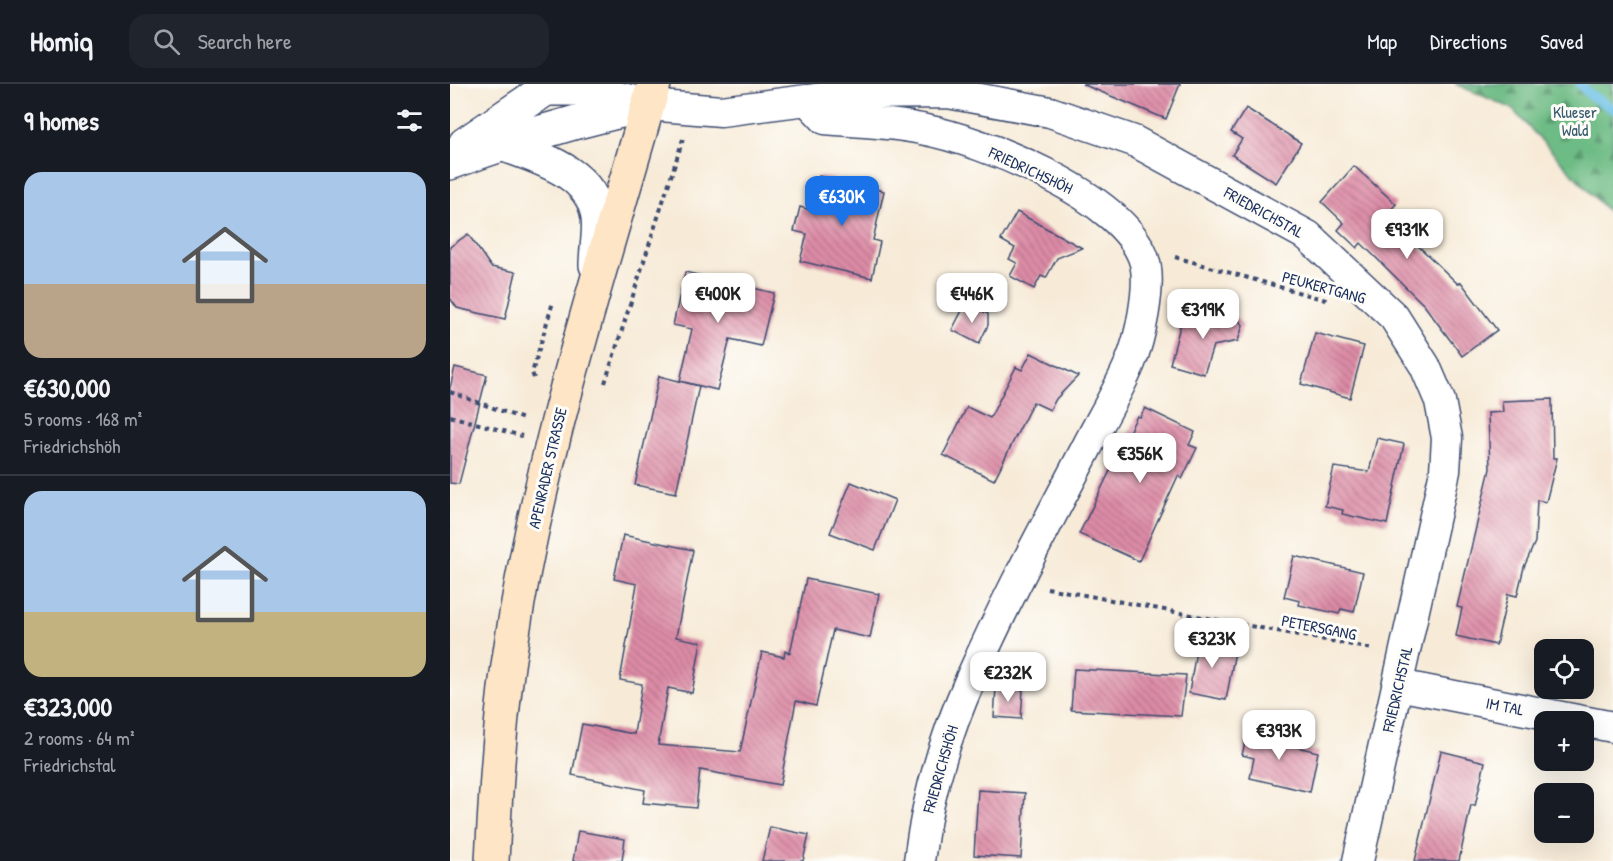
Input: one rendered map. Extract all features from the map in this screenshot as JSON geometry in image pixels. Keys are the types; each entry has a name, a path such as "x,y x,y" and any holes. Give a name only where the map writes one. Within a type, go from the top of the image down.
{"main road":[{"name":"APENRADER STRASSE","path":"492,861 512,640 554,432 651,95"}],"street":[{"path":"450,154 550,86 651,95 693,109 721,111 807,100"},
{"name":"FRIEDRICHSTAL","path":"807,100 850,94 948,93 1050,112 1134,141 1308,236 1394,317 1425,366 1440,401 1447,438 1445,471 1358,861"},
{"path":"450,163 502,144 607,113 651,95"},
{"name":"FRIEDRICHSHÖH","path":"807,100 825,119 921,129 994,151 1055,178 1103,207 1128,234 1144,263 1145,309 1131,362 1017,582 972,676 944,744 924,827 919,861"},
{"path":"502,144 558,165 587,188 598,216 595,290"},
{"name":"IM TAL","path":"1398,685 1613,727"}],"path":[{"path":"604,387 693,109"},
{"name":"PEUKERTGANG","path":"1144,263 1174,257 1336,303"},
{"path":"450,392 503,410"},
{"path":"450,416 498,429"},
{"name":"PETERSGANG","path":"1017,582 1405,655"}],"green space":[{"name":"Klueser Wald","path":"1455,84 1613,84 1613,217 1511,108"}],"building":[{"path":"1082,84 1180,84 1166,119"},
{"path":"1246,108 1301,143 1276,183 1232,155 1242,139 1231,132"},
{"path":"1354,166 1396,204 1386,215 1458,284 1461,282 1497,330 1462,356 1424,305 1361,243 1357,248 1338,230 1344,223 1322,202"},
{"path":"819,176 884,191 873,240 880,242 872,278 800,261 807,234 794,231 800,207 811,210"},
{"path":"1017,212 1082,248 1057,258 1046,278 1041,276 1034,289 1010,276 1017,263 1009,259 1015,248 1001,240"},
{"path":"468,234 491,267 516,272 505,319 457,308 450,298 450,247"},
{"path":"685,272 774,293 761,346 730,339 717,390 680,381 692,329 673,325"},
{"path":"966,303 988,314 988,325 979,344 952,330"},
{"path":"1227,308 1243,325 1238,341 1213,346 1204,374 1170,364 1184,311 1208,329"},
{"path":"1315,333 1364,346 1350,398 1301,384"},
{"path":"1031,353 1078,376 1056,399 1050,410 1033,402 994,480 943,455 967,407 990,418 1016,367 1022,370"},
{"path":"455,367 487,375 459,484 450,483 450,388"},
{"path":"659,376 699,386 676,493 635,485"},
{"path":"1552,399 1553,458 1557,458 1546,502 1537,500 1535,542 1524,567 1517,596 1508,594 1496,645 1456,636 1462,608 1457,607 1490,469 1488,413 1503,412 1502,401"},
{"path":"1145,408 1195,432 1189,445 1197,448 1182,479 1178,476 1139,561 1079,534 1137,416 1140,417"},
{"path":"1377,438 1404,444 1387,524 1342,514 1343,510 1325,506 1334,467 1369,472"},
{"path":"851,482 895,500 875,550 830,533"},
{"path":"623,535 693,550 676,637 701,642 692,693 668,688 658,745 740,752 762,652 784,657 785,651 790,653 806,579 879,594 870,638 833,630 816,706 796,701 780,785 700,770 696,808 643,803 645,790 572,775 582,724 634,734 642,684 620,680 637,584 614,579"},
{"path":"1294,556 1363,572 1354,612 1341,609 1339,614 1299,605 1300,601 1284,597"},
{"path":"1198,639 1236,646 1226,700 1189,693"},
{"path":"1074,669 1186,675 1181,716 1071,710"},
{"path":"996,688 1023,690 1021,719 994,717"},
{"path":"1249,727 1273,732 1271,741 1318,752 1310,792 1250,778 1254,758 1242,755"},
{"path":"1441,751 1485,762 1475,806 1471,805 1459,861 1415,861"},
{"path":"978,790 1025,793 1021,858 974,855"},
{"path":"770,827 809,835 803,861 762,861"},
{"path":"578,831 625,839 622,861 573,861"}],"waterway":[{"path":"1580,84 1589,94 1613,109"}]}
